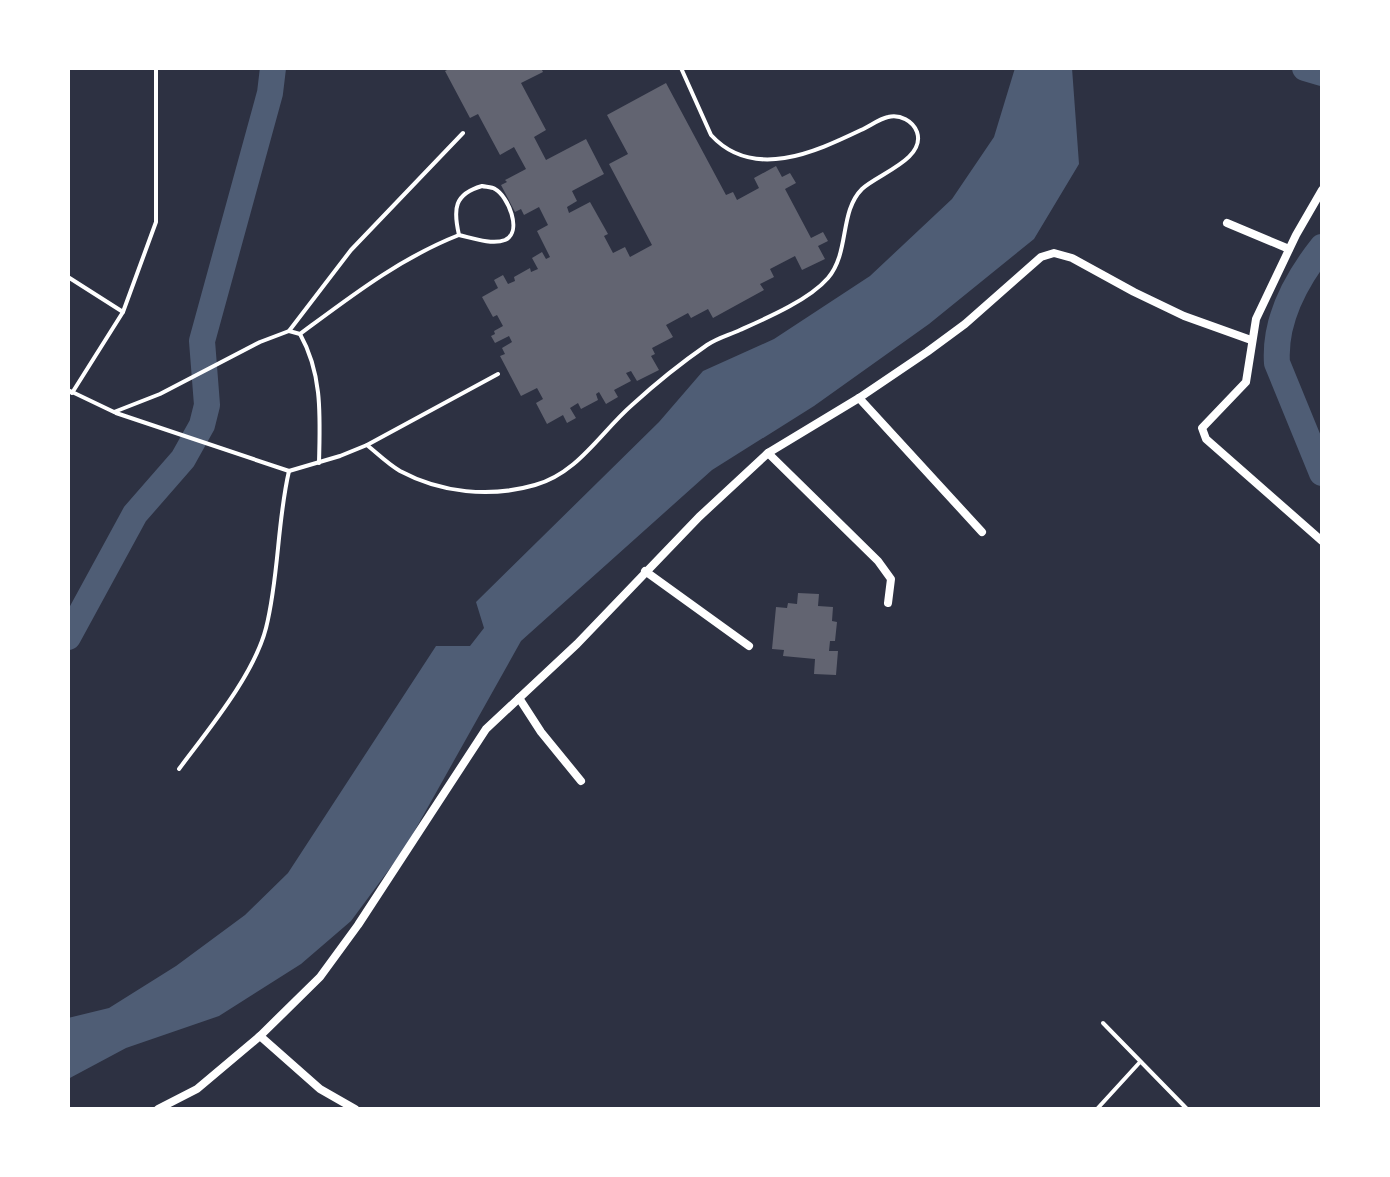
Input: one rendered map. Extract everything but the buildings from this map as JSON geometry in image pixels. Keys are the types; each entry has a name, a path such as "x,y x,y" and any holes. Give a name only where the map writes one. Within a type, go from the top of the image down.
{"street":[{"path":"1322,190 1289,249 1256,319 1246,382 1205,422 1202,433 1322,541"},
{"path":"1227,223 1289,249"},
{"path":"158,1109 197,1089 260,1036 320,977 358,925 486,729 577,644 645,571 768,453 859,398 965,324 1041,257 1054,253 1072,258 1184,316 1251,340"},
{"path":"859,398 982,532"},
{"path":"768,453 878,561 891,579 888,603"},
{"path":"645,571 749,646"},
{"path":"519,698 541,732 581,781"},
{"path":"260,1036 320,1089 355,1109"}],"lane":[{"path":"156,68 156,222 123,312 70,392 114,412 289,471 367,445 498,374"},
{"path":"367,445 399,470 435,486 462,492 512,490 537,484 563,472 584,455 631,405 710,343 773,315 828,278 843,247 851,204 874,179 909,159 919,141 911,122 889,116 838,141 786,159 751,160 718,143 711,135 681,68"},
{"path":"289,331 351,250 463,133"},
{"path":"300,334 374,279 440,242 459,235 498,241 511,236 512,216 499,192 482,186 469,190 460,199 455,212 459,235"},
{"path":"68,277 123,312"},
{"path":"114,412 160,394 278,333 289,331 300,334"},
{"path":"300,334 315,369 320,401 319,463"},
{"path":"179,769 220,715 246,672 265,631 289,471"},
{"path":"1103,1023 1187,1109"},
{"path":"1097,1109 1140,1062"}],"water":[{"path":"1015,68 1072,68 1079,164 1034,239 929,324 814,406 712,470 521,641 405,848 351,921 301,964 219,1016 126,1048 68,1079 68,1018 109,1008 176,966 245,915 288,873 436,646 470,646 484,628 476,602 659,422 703,371 774,339 870,276 952,199 994,137"}],"waterway":[{"path":"68,637 135,514 183,459 202,425 207,405 202,341 270,93 273,68"},
{"path":"1305,68 1322,73"},
{"path":"1322,247 1289,301 1277,347 1277,363 1322,473"}]}
